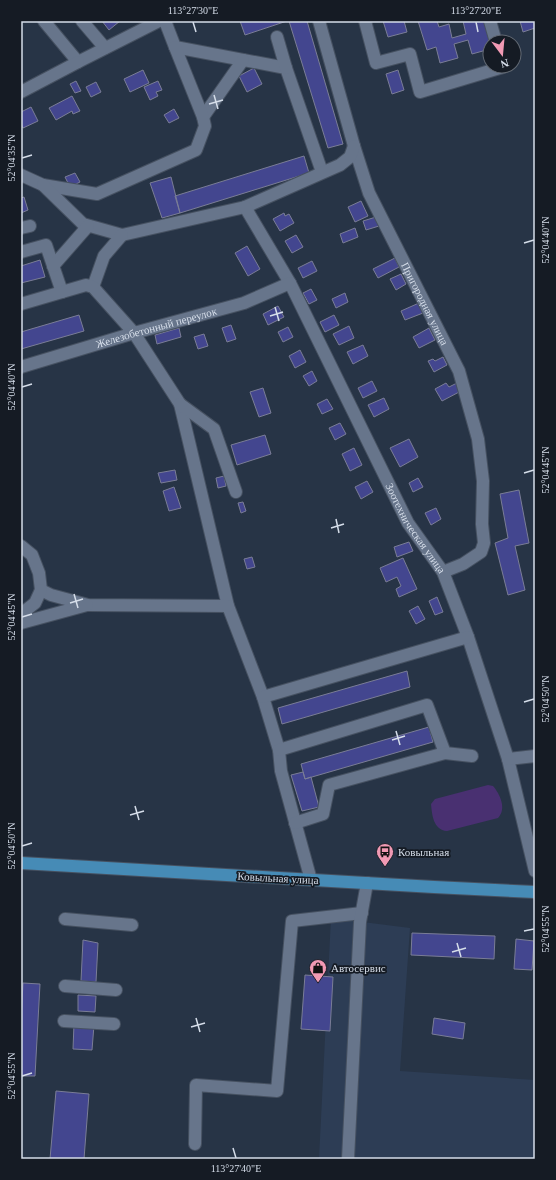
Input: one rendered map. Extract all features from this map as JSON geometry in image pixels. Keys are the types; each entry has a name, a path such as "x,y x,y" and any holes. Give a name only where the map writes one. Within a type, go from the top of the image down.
{"main road":[{"name":"Ковыльная улица","path":"21,863 535,892"}],"street":[{"path":"44,21 78,62"},
{"path":"82,21 105,48"},
{"path":"21,92 159,21"},
{"path":"21,175 43,185 97,194 196,150 205,126 203,117 165,21"},
{"name":"Пригородная улица","path":"319,21 354,146 369,193 459,371 469,400 478,439 483,482 482,524 484,543 481,552 463,564 443,572"},
{"path":"365,21 376,62 410,54 420,92 482,73"},
{"path":"490,21 494,34"},
{"path":"277,37 286,68 322,172"},
{"path":"175,47 286,68"},
{"path":"203,117 243,60"},
{"path":"43,185 83,224 122,235 158,228 244,207 340,165 350,157 354,146"},
{"name":"Зоотехническая улица","path":"244,207 290,283 408,523 443,572 468,637 508,759 532,849 535,871"},
{"path":"53,266 88,226"},
{"path":"93,287 104,256 122,235"},
{"path":"21,252 46,245 62,292"},
{"name":"Железобетонный переулок","path":"21,367 134,333 244,303 290,283"},
{"path":"21,304 86,285 93,287 134,333 180,404 228,606 263,697 279,750 281,771 311,880"},
{"path":"180,404 214,429 236,492"},
{"path":"21,546 32,555 39,573 41,590 35,602 21,614"},
{"path":"41,590 51,596 88,605 228,606"},
{"path":"21,623 88,605"},
{"path":"263,697 468,637"},
{"path":"279,750 427,705 445,753"},
{"path":"295,823 323,814 329,784 445,753 472,756"},
{"path":"508,759 535,756"},
{"path":"348,1159 360,922 367,883"},
{"path":"195,1144 196,1085 278,1091 292,921 362,913"},
{"path":"66,919 132,925"},
{"path":"65,986 116,990"},
{"path":"64,1021 114,1024"}],"shaded area":[{"path":"488,785 493,786 502,802 501,814 498,818 447,831 442,830 436,825 431,804 435,799"},
{"path":"331,918 410,928 400,1071 535,1080 535,1159 319,1159"}],"building":[{"path":"102,21 120,21 109,30"},
{"path":"240,21 287,21 245,35"},
{"path":"289,21 307,21 343,144 328,148"},
{"path":"383,21 404,21 407,32 388,37"},
{"path":"418,21 437,21 439,27 449,24 452,38 466,34 463,21 484,21 488,34 482,34 482,51 472,54 468,40 454,44 458,58 440,63 436,47 427,50"},
{"path":"520,21 535,21 535,28 523,32"},
{"path":"254,68 262,84 247,92 239,76"},
{"path":"143,70 149,83 130,92 124,79"},
{"path":"398,70 404,90 392,94 386,74"},
{"path":"76,81 81,91 75,93 70,84"},
{"path":"158,81 162,90 156,92 158,96 150,100 144,87"},
{"path":"96,82 101,92 91,97 86,87"},
{"path":"72,96 80,111 73,114 72,111 56,120 49,108"},
{"path":"31,107 38,121 23,128 21,124 21,112"},
{"path":"174,109 179,118 169,123 164,115"},
{"path":"304,156 309,173 180,213 175,196"},
{"path":"75,173 80,182 70,187 65,177"},
{"path":"171,177 180,213 162,218 150,183"},
{"path":"24,197 28,210 21,213 21,198"},
{"path":"361,201 368,216 355,222 348,207"},
{"path":"284,213 285,216 289,214 294,223 280,231 273,219"},
{"path":"376,217 379,226 366,230 363,221"},
{"path":"355,228 358,237 343,243 340,234"},
{"path":"296,235 303,247 292,253 285,241"},
{"path":"247,246 260,269 248,276 235,253"},
{"path":"395,258 399,267 378,278 373,269"},
{"path":"40,260 45,277 21,283 21,266"},
{"path":"312,261 317,271 303,278 298,268"},
{"path":"401,274 406,284 396,290 390,279"},
{"path":"311,289 317,300 309,304 303,293"},
{"path":"345,293 348,302 336,308 332,299"},
{"path":"419,303 423,313 405,320 401,311"},
{"path":"278,306 284,317 268,325 263,314"},
{"path":"79,315 84,331 21,349 21,332"},
{"path":"334,315 339,325 325,332 320,322"},
{"path":"231,325 236,339 227,342 222,328"},
{"path":"349,326 354,338 339,345 333,334"},
{"path":"288,327 293,337 283,342 278,332"},
{"path":"179,328 181,337 157,344 155,335"},
{"path":"429,328 435,340 419,348 413,337"},
{"path":"204,334 208,346 198,349 194,337"},
{"path":"363,345 368,356 353,364 347,352"},
{"path":"300,350 306,362 295,368 289,356"},
{"path":"443,357 447,365 434,372 428,361 433,359 435,361"},
{"path":"312,371 317,381 309,386 303,376"},
{"path":"372,381 377,391 363,398 358,388"},
{"path":"446,383 449,387 457,383 461,391 442,401 435,389"},
{"path":"263,388 271,413 259,417 250,392"},
{"path":"384,398 389,409 374,417 368,405"},
{"path":"327,399 333,409 322,414 317,404"},
{"path":"340,423 346,434 335,440 329,428"},
{"path":"265,435 271,454 237,465 231,445"},
{"path":"409,439 418,457 400,467 390,448"},
{"path":"354,448 362,465 350,471 342,454"},
{"path":"175,470 177,480 161,483 158,473"},
{"path":"224,476 226,486 218,488 216,478"},
{"path":"418,478 423,487 413,492 409,483"},
{"path":"367,481 373,492 361,499 355,487"},
{"path":"174,487 181,508 169,511 163,491"},
{"path":"519,490 529,543 515,546 525,590 508,595 495,543 508,538 500,494"},
{"path":"243,502 246,511 241,513 238,503"},
{"path":"436,508 441,519 431,525 425,513"},
{"path":"409,542 413,551 397,557 394,547"},
{"path":"252,557 255,567 247,569 244,559"},
{"path":"403,558 417,589 399,597 396,589 401,586 397,577 386,582 380,568"},
{"path":"437,597 443,612 435,615 429,601"},
{"path":"418,606 425,619 416,624 409,611"},
{"path":"407,671 410,687 282,724 278,708"},
{"path":"429,727 433,742 305,779 301,764"},
{"path":"303,772 305,779 311,777 319,807 302,811 291,775"},
{"path":"412,933 495,936 494,959 411,955"},
{"path":"516,939 534,941 532,970 514,969"},
{"path":"83,940 98,943 96,982 81,981"},
{"path":"305,975 333,977 330,1031 301,1029"},
{"path":"23,983 40,984 35,1076 21,1076 21,1019"},
{"path":"78,995 96,996 95,1012 78,1011"},
{"path":"434,1018 465,1023 463,1039 432,1034"},
{"path":"74,1024 94,1025 92,1050 73,1049"},
{"path":"56,1091 89,1094 84,1159 50,1159"}],"place":[{"name":"Ковыльная","path":"385,867"},
{"name":"Автосервис","path":"318,983"}]}
